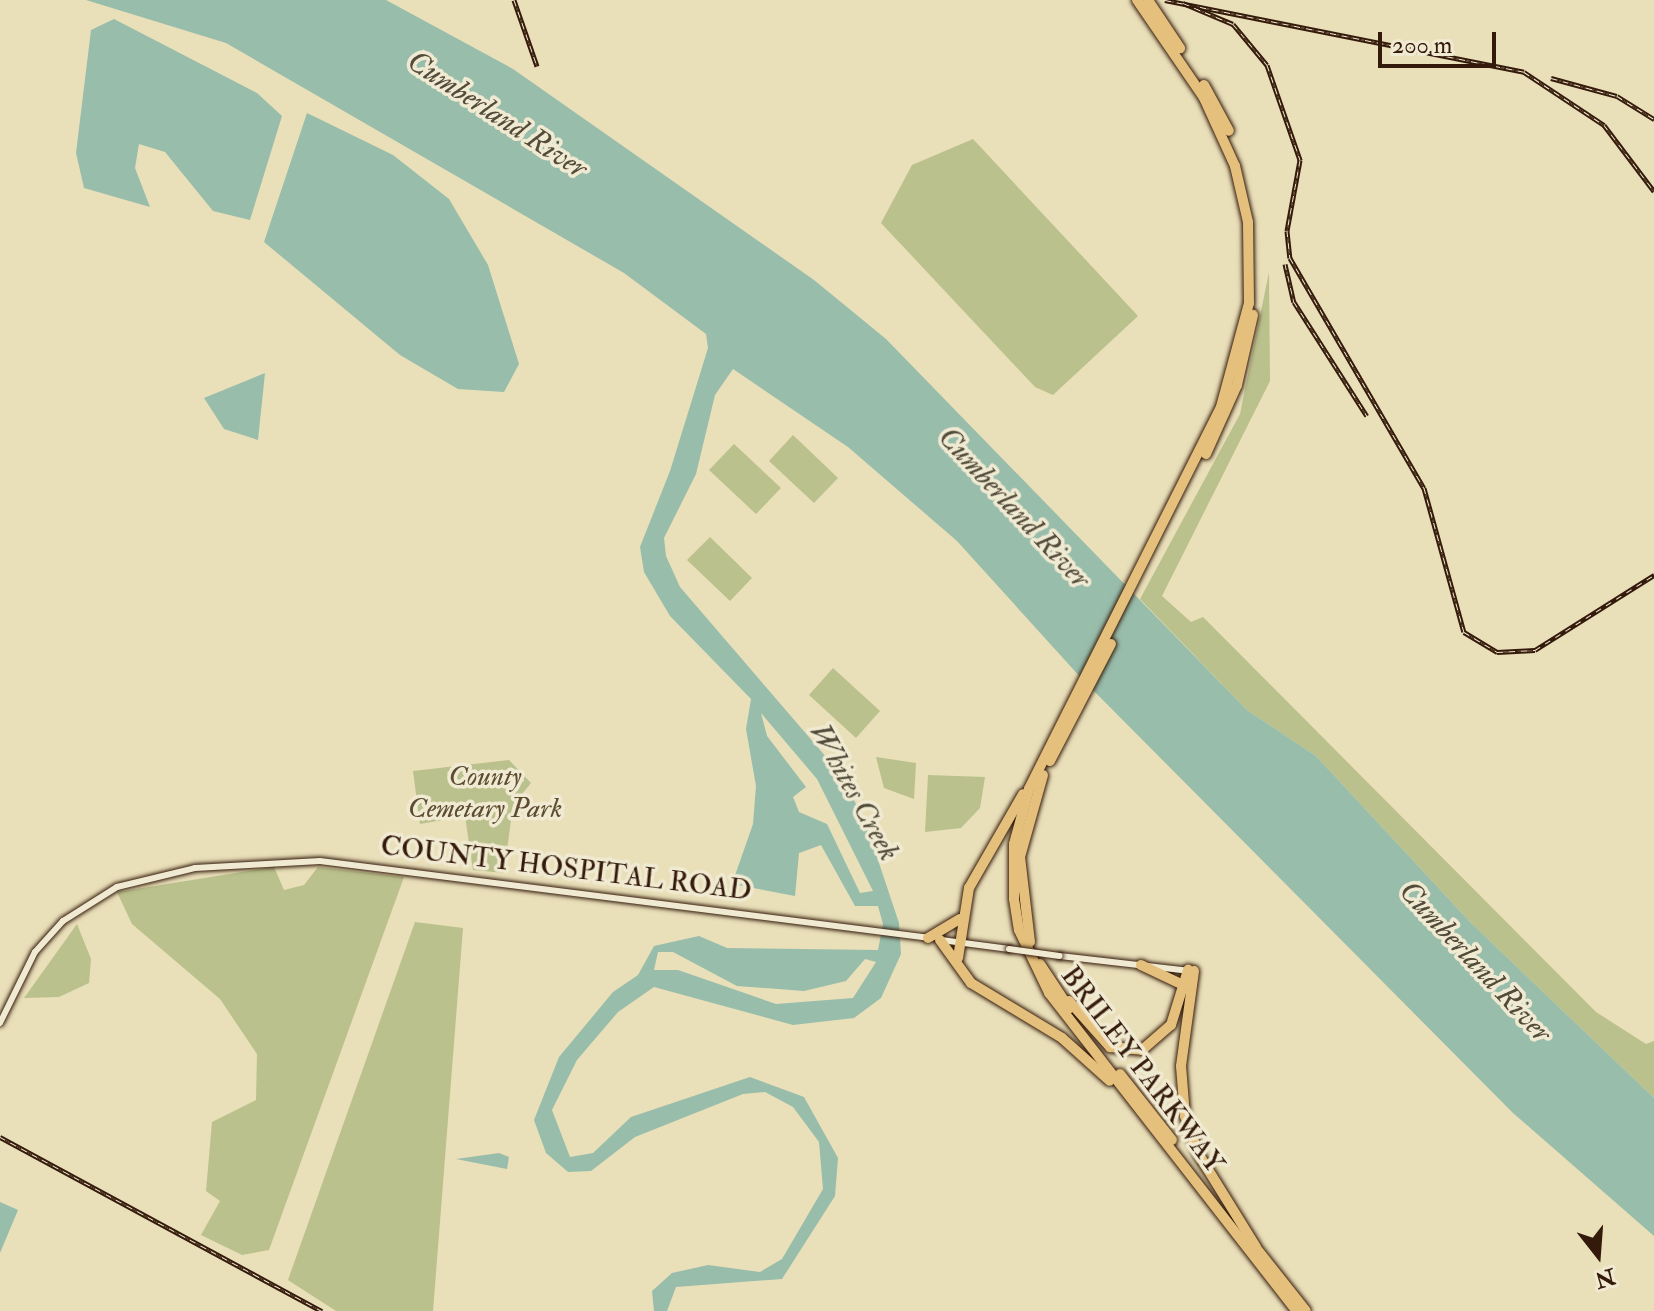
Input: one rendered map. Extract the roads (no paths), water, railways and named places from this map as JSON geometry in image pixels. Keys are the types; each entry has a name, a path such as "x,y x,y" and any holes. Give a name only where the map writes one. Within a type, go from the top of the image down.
{"highway":[{"name":"BRILEY PARKWAY","path":"1137,0 1223,133 1243,196 1251,262 1249,303 1221,407 1142,574"},
{"name":"BRILEY PARKWAY","path":"1148,0 1215,103 1241,163 1256,290 1228,409 1055,744 1033,799 1020,857 1022,910 1047,975 1306,1311"},
{"name":"BRILEY PARKWAY","path":"1055,744 1041,765 1014,844 1019,930 1049,993 1297,1311"},
{"path":"958,962 962,917 977,870 1041,765"},
{"path":"928,938 962,917"},
{"path":"940,940 971,983 1062,1038 1144,1116"},
{"path":"1141,965 1179,983"},
{"path":"1047,975 1105,1044 1125,1052 1150,1047 1165,1035 1179,983 1191,971"},
{"path":"1191,971 1181,1066 1185,1116 1203,1163 1257,1248"}],"main road":[{"name":"COUNTY HOSPITAL ROAD","path":"0,1023 35,952 79,908 117,887 195,868 320,861 1191,971"}],"water":[{"name":"Cumberland River","path":"86,0 386,0 513,69 814,280 886,339 1247,710 1316,756 1471,923 1654,1098 1654,1236 1513,1113 1082,679 957,541 848,447 733,369 715,395 696,474 664,538 666,556 680,587 839,772 865,821 899,923 901,954 881,998 854,1018 793,1025 654,987 618,1012 577,1060 552,1110 570,1157 593,1153 631,1117 750,1077 804,1097 838,1158 835,1196 782,1279 676,1287 667,1311 654,1311 652,1291 672,1273 708,1265 760,1272 782,1259 823,1189 819,1142 793,1107 765,1092 743,1094 635,1137 591,1171 568,1172 546,1153 534,1120 559,1057 613,992 638,975 654,946 699,936 727,948 878,950 883,924 878,906 855,906 821,845 799,853 795,896 732,884 753,824 756,786 746,729 751,699 670,616 644,572 640,547 670,471 708,348 706,334 624,273 226,43","holes":["761,713 817,779 873,891 860,893 827,824 799,812 793,797 806,787 767,736","658,952 673,952 737,986 804,991 846,981 865,959 876,962 853,998 776,1004 678,970 654,970"]},
{"path":"114,19 257,93 282,116 250,220 213,211 165,152 139,144 135,168 150,207 84,188 76,153 91,30"},
{"path":"307,113 393,155 449,199 488,265 519,364 504,392 458,389 400,355 264,242"},
{"path":"265,373 258,440 224,429 204,398"},
{"path":"499,1153 509,1157 507,1169 456,1159"},
{"path":"0,1202 18,1210 0,1253"}],"railway":[{"path":"514,0 537,66"},
{"path":"1165,0 1524,72 1604,125 1654,191"},
{"path":"1183,3 1233,24 1267,65 1300,160 1287,231 1290,258 1424,488 1464,632 1497,652 1535,650 1654,575"},
{"path":"1551,78 1617,96 1654,119"},
{"path":"1285,264 1294,302 1367,416"},
{"path":"0,1137 322,1311"}],"park label":[{"name":"County Cemetary Park","path":"485,793"}],"water label":[{"name":"Whites Creek","path":"854,792"}]}
